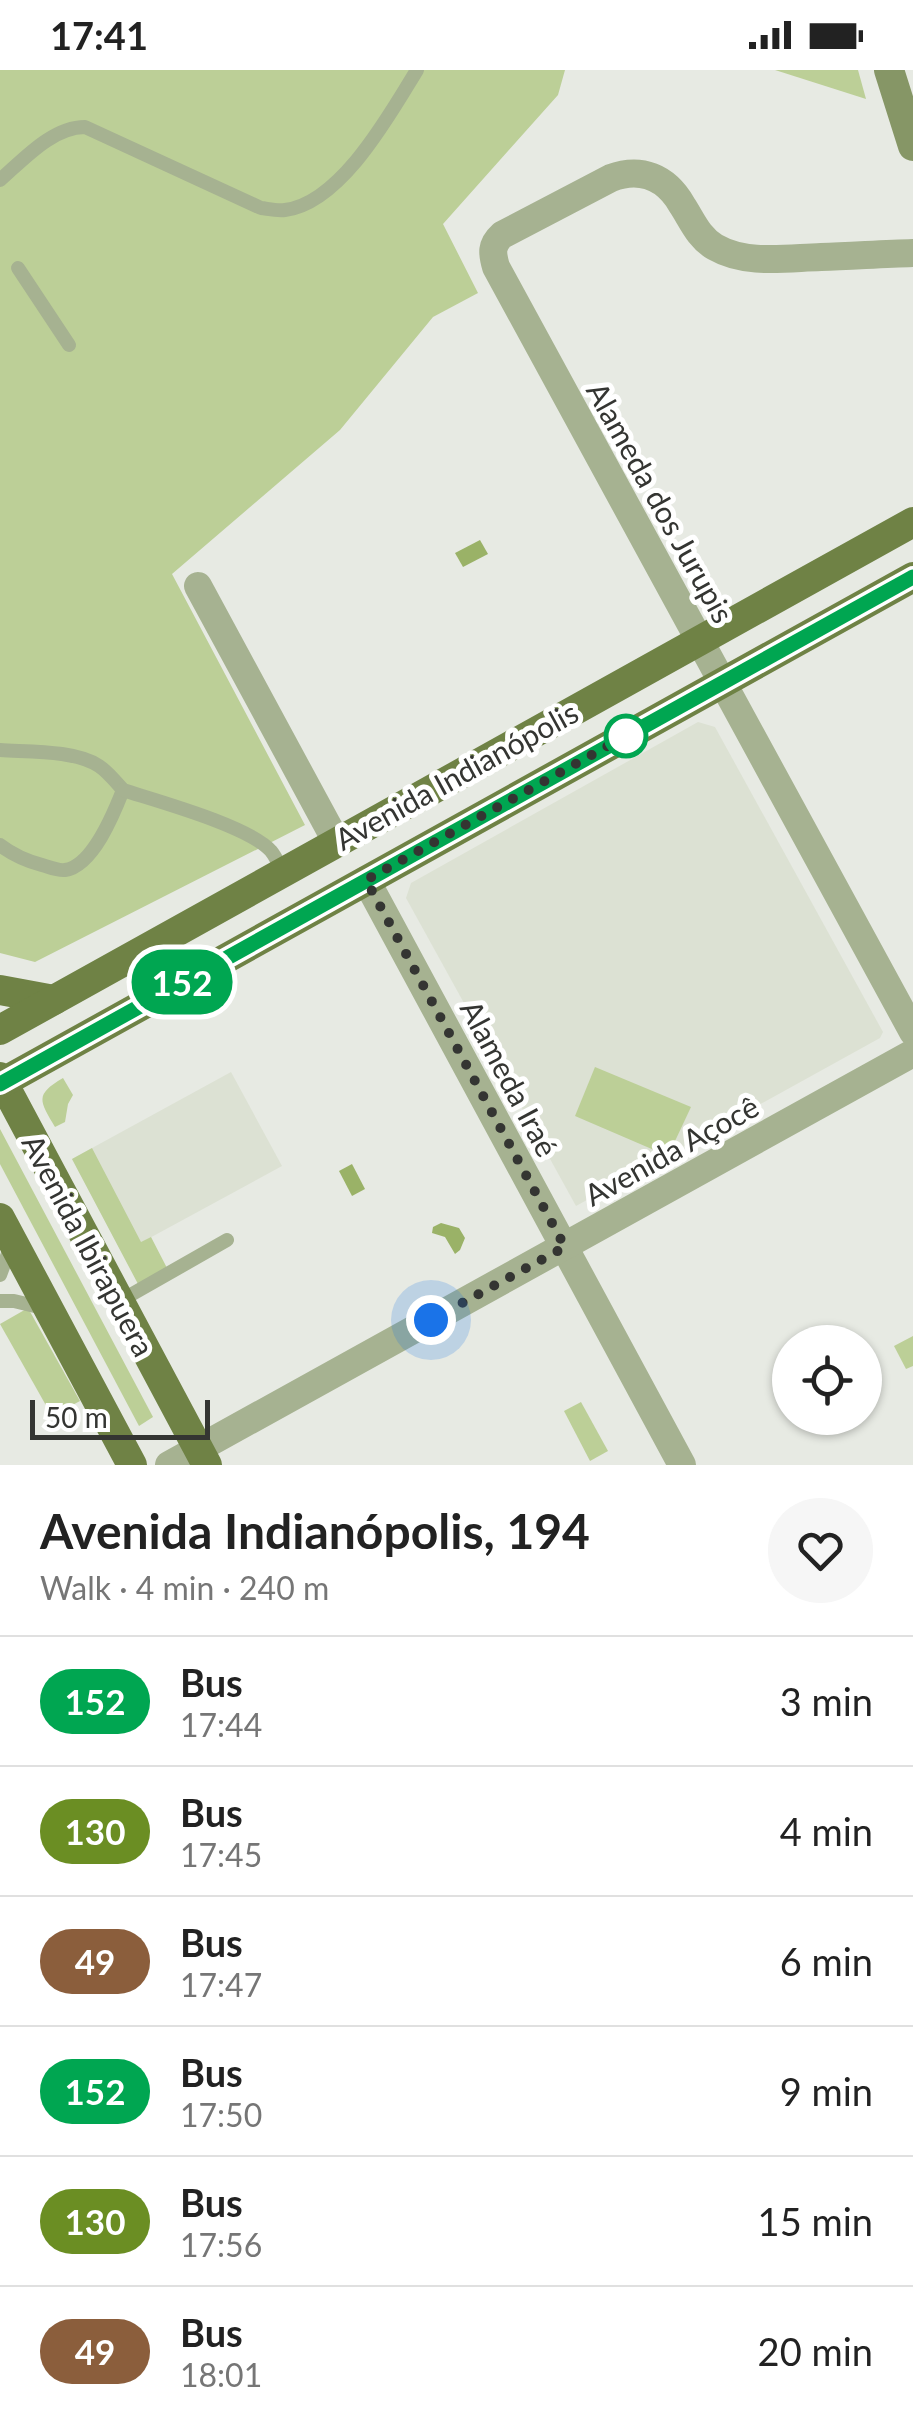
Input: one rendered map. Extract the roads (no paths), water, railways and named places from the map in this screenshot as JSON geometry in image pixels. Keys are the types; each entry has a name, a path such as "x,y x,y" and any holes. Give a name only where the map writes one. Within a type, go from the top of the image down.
{"main road":[{"name":"Avenida Indianópolis","path":"0,1030 913,522"},
{"name":"Avenida Indianópolis","path":"1,1081 913,577"},
{"path":"0,990 54,1000"},
{"name":"Avenida Ibirapuera","path":"1,1081 203,1457"},
{"path":"6,1230 132,1465"}],"street":[{"path":"889,70 913,146"},
{"name":"Alameda dos Jurupis","path":"913,253 775,259 726,253 704,239 667,187 636,172 611,178 502,235 492,254 913,1032"},
{"path":"198,586 336,842"},
{"name":"Alameda Iraé","path":"366,880 682,1465"},
{"name":"Avenida Açocê","path":"169,1465 203,1457 565,1247 913,1053"}],"lane":[{"path":"0,180 50,139 74,127 85,127 262,208 281,211 317,196 346,174 388,118 416,70"},
{"path":"18,268 69,346"},
{"path":"0,750 77,756 96,764 122,790 241,832 261,843 272,853 282,872"},
{"path":"0,844 28,862 62,871 69,869 97,846 122,790"},
{"path":"0,1275 6,1230"},
{"path":"120,1302 228,1240"},
{"path":"1,1298 48,1310"}]}
